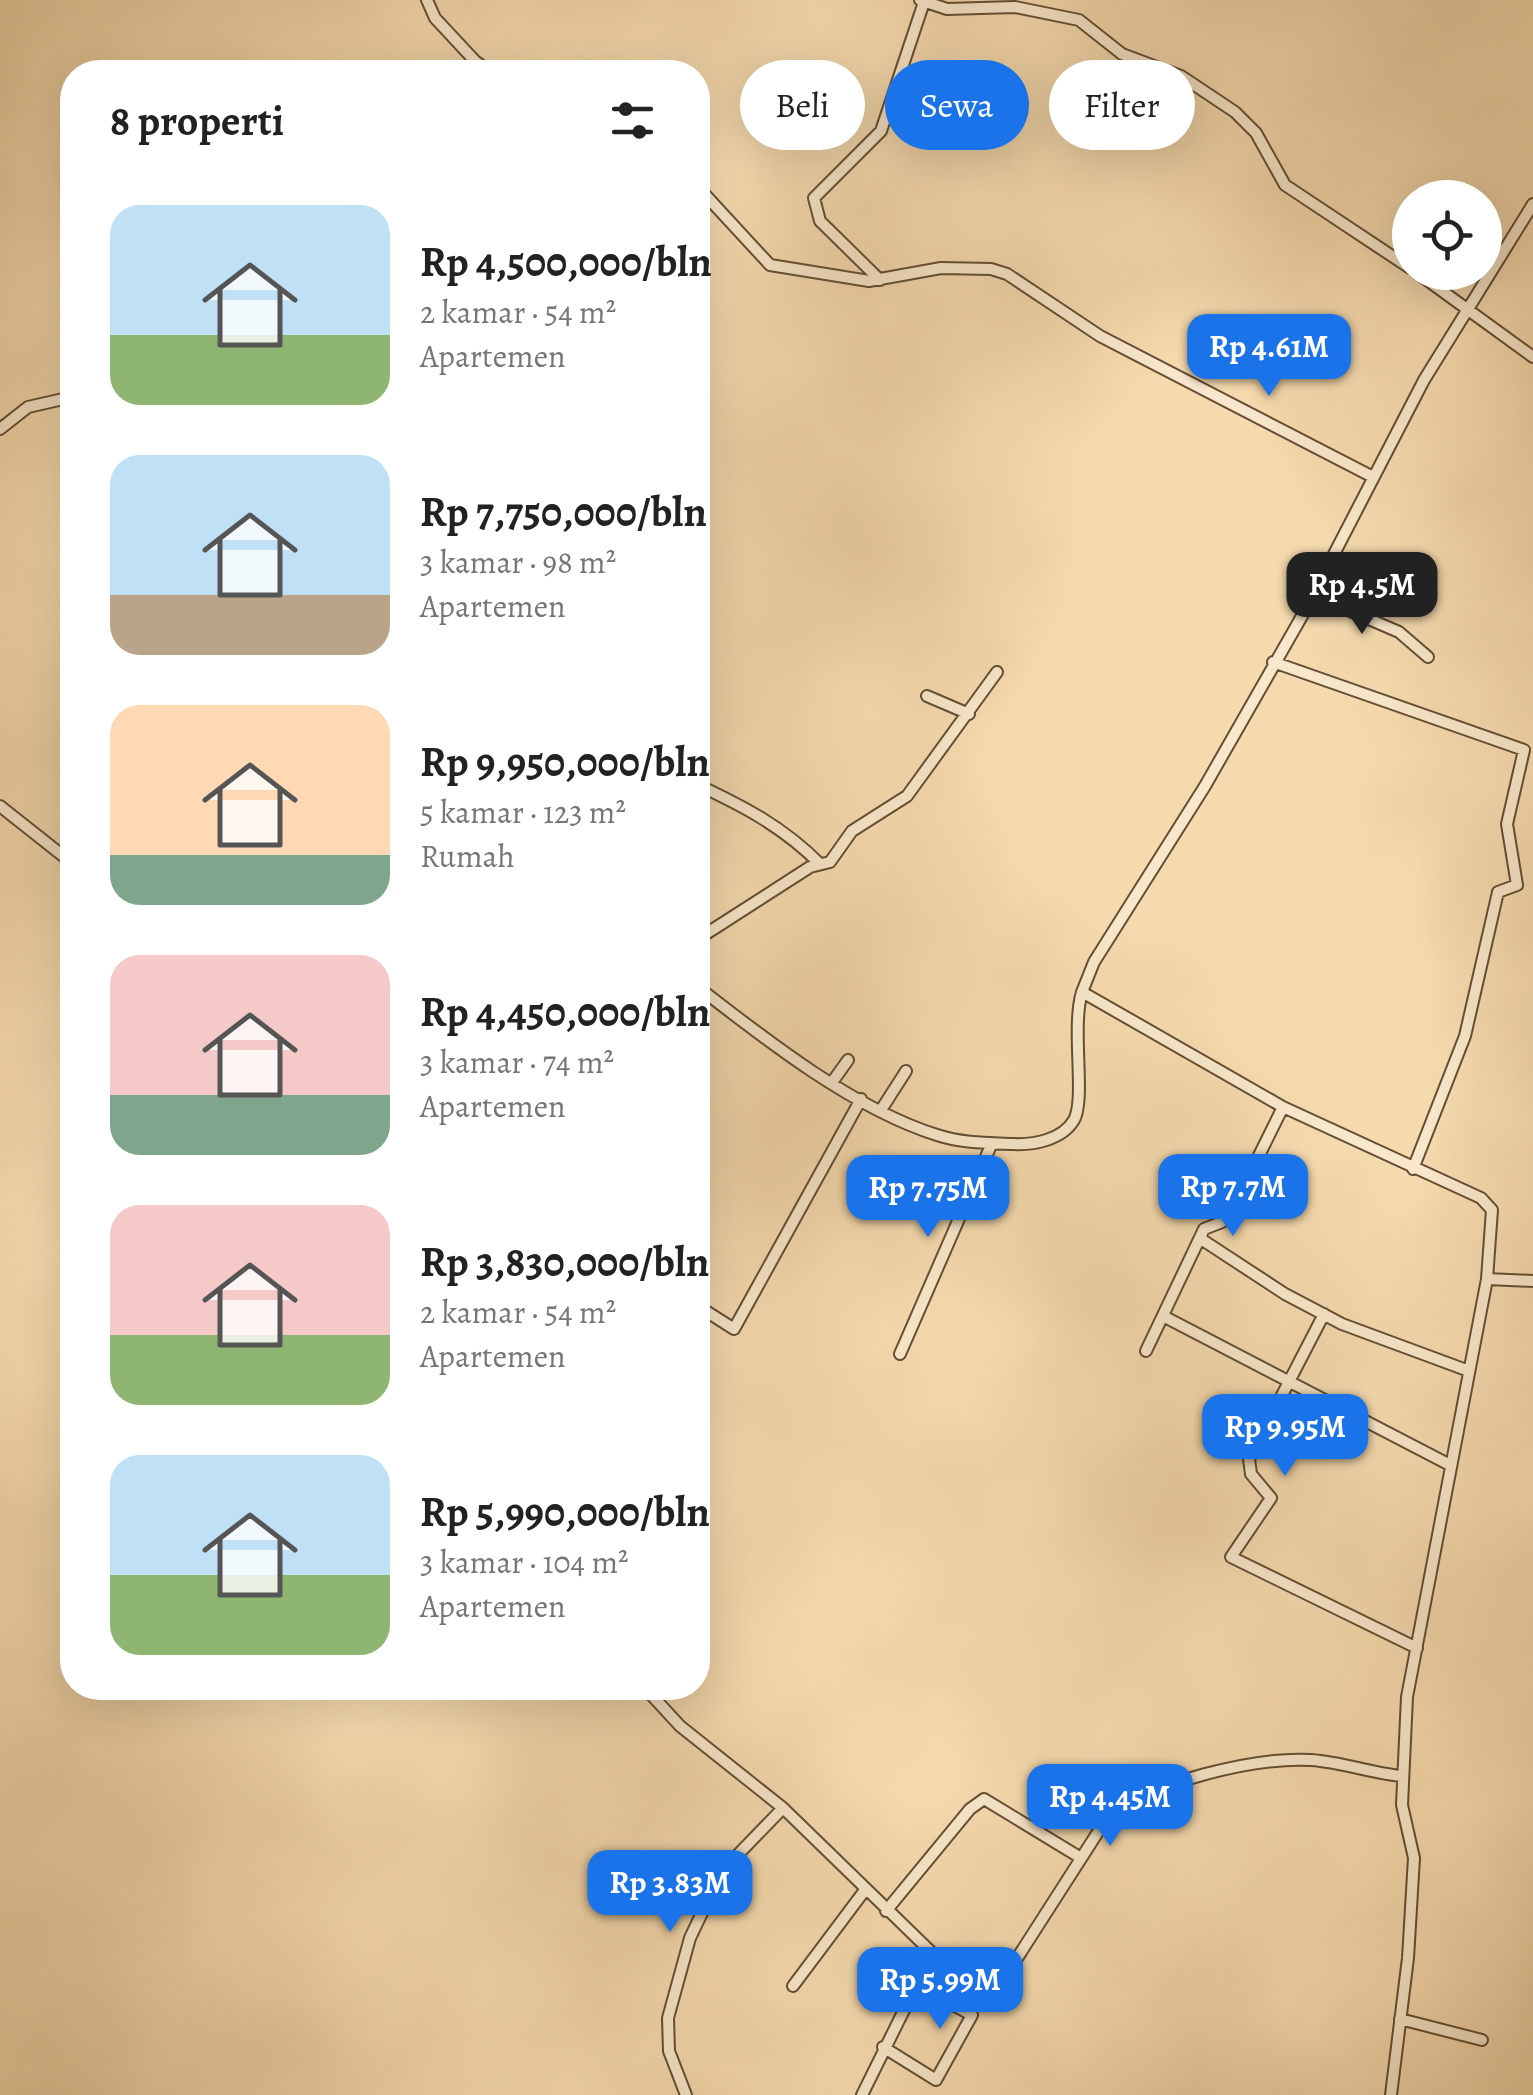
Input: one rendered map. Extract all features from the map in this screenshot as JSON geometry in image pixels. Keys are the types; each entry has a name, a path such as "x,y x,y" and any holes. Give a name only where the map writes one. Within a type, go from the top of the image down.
{"street":[{"path":"426,0 435,18 474,60"},
{"path":"880,280 820,221 814,198 881,131 922,1 947,9 1016,7 1079,20 1122,54 1181,76 1235,112 1256,133 1286,185 1392,256"},
{"path":"710,197 766,263 880,280 941,268 991,269 1007,274 1100,336 1374,477"},
{"path":"710,996 771,1044 880,1110 939,1136 992,1143 1040,1142 1072,1124 1078,1111 1074,1025 1094,962 1205,786 1467,308 1533,204"},
{"path":"1441,290 1533,357"},
{"path":"0,429 28,407 60,400"},
{"path":"1313,595 1399,632 1428,658"},
{"path":"1273,662 1524,750 1507,824 1517,886 1498,892 1465,1036 1413,1168"},
{"path":"710,932 820,864 833,860 857,828 907,796 997,672"},
{"path":"927,696 969,714"},
{"path":"710,792 761,815 790,834 820,864"},
{"path":"0,806 60,853"},
{"path":"1082,992 1283,1107 1487,1203 1493,1226 1487,1279 1417,1648 1401,1776 1414,1858 1391,2095"},
{"path":"833,1081 848,1060"},
{"path":"880,1110 906,1071"},
{"path":"710,1314 734,1329 862,1099"},
{"path":"1146,1351 1206,1227 1222,1222 1232,1212 1283,1107"},
{"path":"900,1354 992,1143"},
{"path":"1201,1240 1324,1314 1470,1371"},
{"path":"1487,1279 1533,1280"},
{"path":"1324,1314 1248,1460 1257,1484 1268,1488 1269,1506 1231,1557 1417,1648"},
{"path":"1163,1316 1450,1465"},
{"path":"655,1700 680,1726 784,1808 957,1977"},
{"path":"862,2095 906,2003 924,1989 1014,1963 1107,1818 1120,1807 1143,1795 1222,1771 1306,1760 1401,1776"},
{"path":"886,1911 970,1809 984,1799 1081,1858"},
{"path":"686,2095 669,2051 668,2018 690,1938 722,1870 784,1808"},
{"path":"793,1986 865,1890"},
{"path":"883,2047 936,2080 972,2016 924,1989"},
{"path":"1400,2019 1482,2040"}]}
